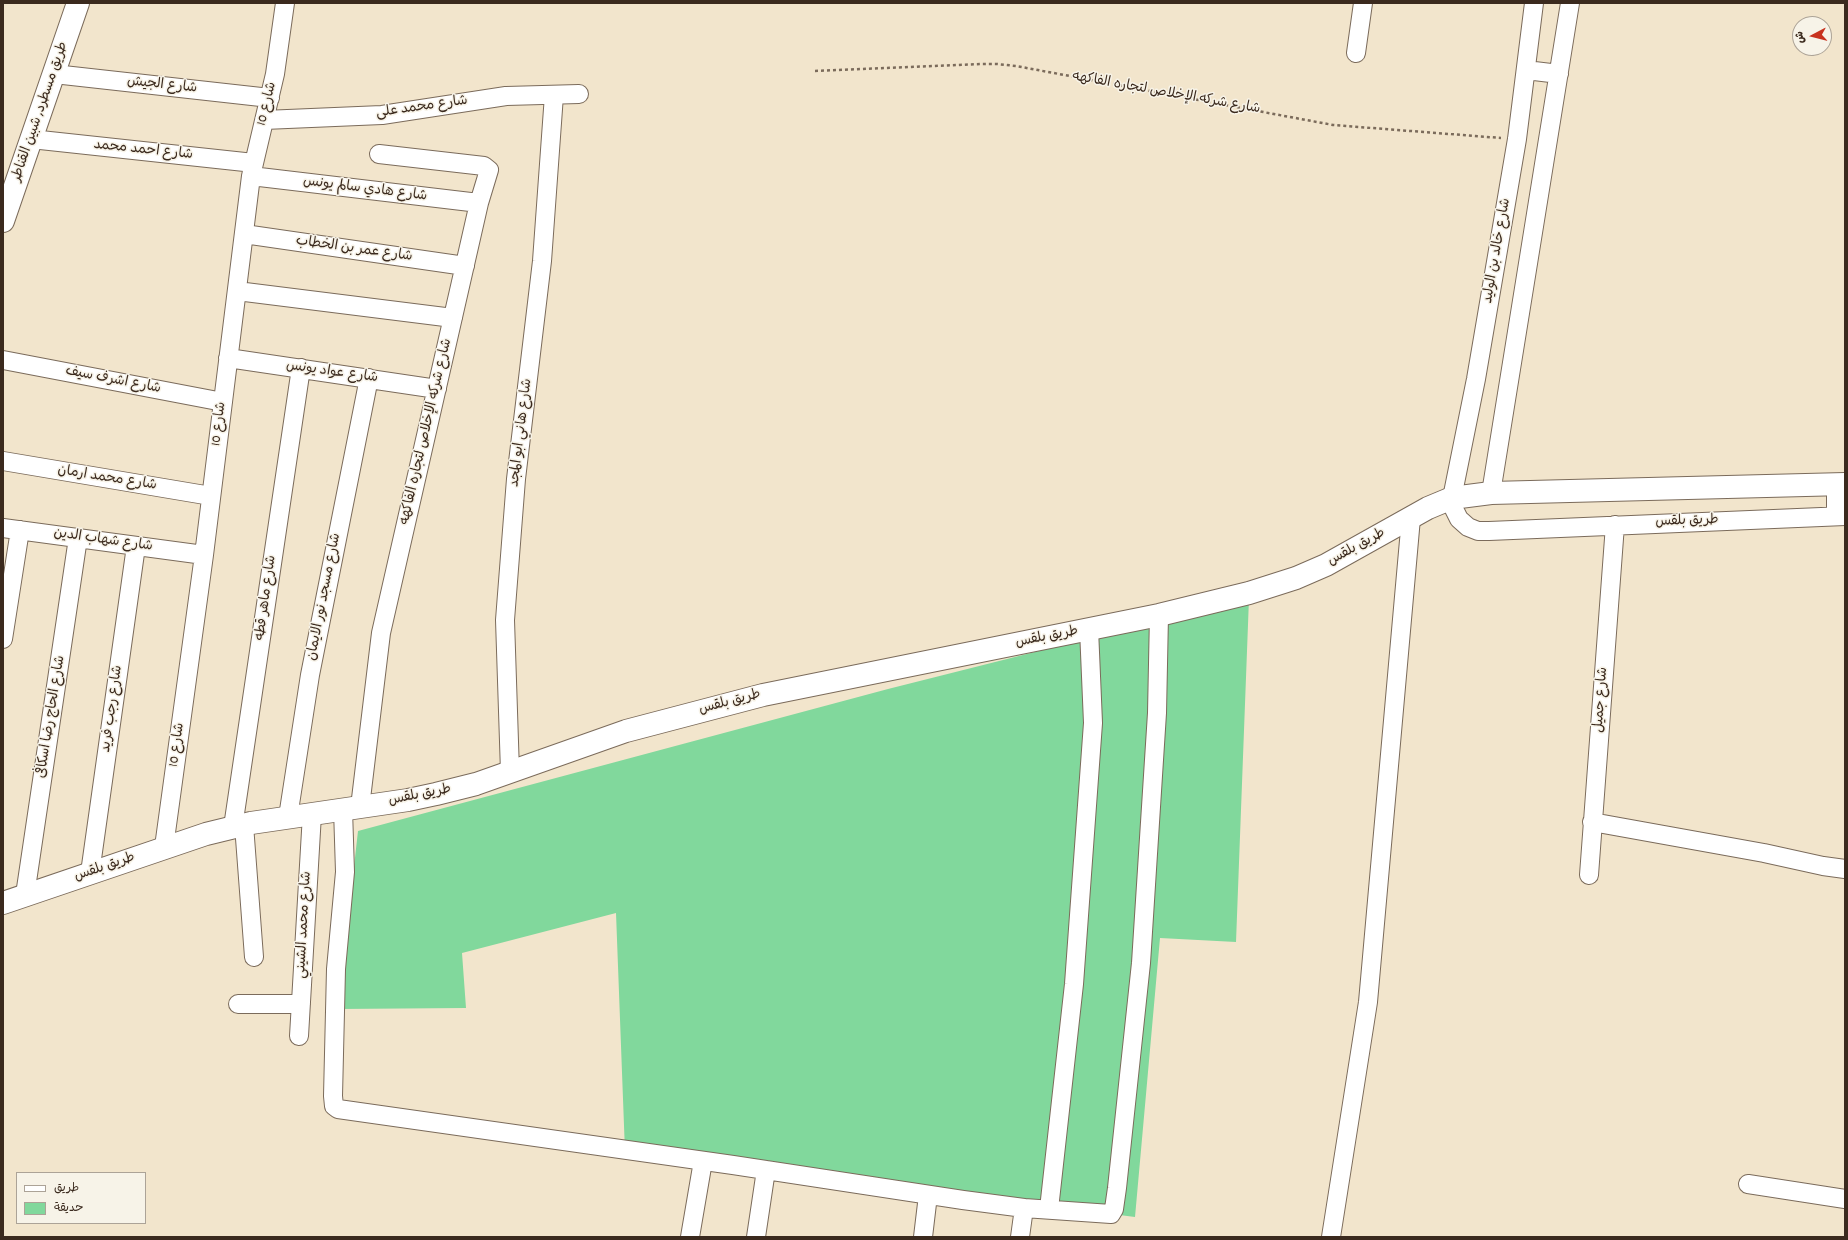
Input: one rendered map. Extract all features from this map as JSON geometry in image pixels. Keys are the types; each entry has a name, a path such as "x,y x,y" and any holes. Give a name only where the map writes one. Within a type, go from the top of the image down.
{"main road":[{"name":"طريق مسطرد, شبين القناطر","path":"3,221 78,3"},
{"name":"طريق بلقس","path":"3,903 164,847 239,826 436,794 476,784 626,731 763,695 1159,616 1249,593 1296,578 1326,566 1440,502 1452,498 1492,492 1839,487"}],"street":[{"name":"شارع 10","path":"164,847 204,555 222,402 253,170 279,52 285,3"},
{"path":"1356,53 1363,3"},
{"name":"شارع خالد بن الوليد","path":"1452,498 1476,379 1517,139 1534,3"},
{"path":"1492,492 1570,3"},
{"path":"1526,70 1559,74"},
{"name":"شارع الجيش","path":"54,74 270,98"},
{"name":"شارع محمد على","path":"264,120 382,115 506,96 579,94"},
{"name":"شارع هاني ابو المجد","path":"510,772 505,644 506,606 516,479 542,261 554,95"},
{"name":"شارع احمد محمد","path":"31,139 253,170"},
{"name":"شارع شركه الإخلاص لتجاره الفاكهه","path":"379,154 487,167 488,173 479,204 381,633 351,808 336,969 334,1106 338,1109 703,1161"},
{"name":"شارع هادي سالم يونس","path":"253,170 479,204"},
{"name":"شارع عمر بن الخطاب","path":"244,234 465,266"},
{"path":"237,291 453,318"},
{"name":"شارع عواد يونس","path":"228,358 437,389"},
{"name":"شارع اشرف سيف","path":"3,360 222,402"},
{"name":"شارع ماهر قطه","path":"254,957 239,826 301,368"},
{"name":"شارع مسجد نور الايمان","path":"288,817 310,675 368,378"},
{"name":"شارع محمد ارمان","path":"3,461 211,496"},
{"path":"1839,487 1839,514"},
{"name":"طريق بلقس","path":"1452,498 1454,509 1459,519 1468,527 1478,531 1839,514"},
{"path":"1331,1237 1368,1002 1411,518"},
{"name":"شارع جميل","path":"1588,875 1615,525"},
{"path":"3,639 12,529"},
{"name":"شارع شهاب الدين","path":"12,529 204,555"},
{"name":"شارع الحاج رضا اسكافى","path":"25,896 78,538"},
{"name":"شارع رجب فريد","path":"90,873 136,546"},
{"path":"690,1237 703,1161 1024,1208 1111,1214 1114,1209 1128,1091 1141,955 1157,713 1159,616"},
{"path":"1049,1209 1074,984 1093,723 1089,629"},
{"name":"شارع محمد الشيني","path":"299,1036 312,814"},
{"path":"1592,822 1845,869"},
{"path":"238,1004 301,1004"},
{"path":"756,1237 766,1170"},
{"path":"1748,1184 1845,1199"},
{"path":"923,1237 928,1195"},
{"path":"1020,1237 1024,1208"}],"path":[{"name":"شارع شركه الإخلاص لتجاره الفاكهه","path":"815,71 997,64 1016,66 1332,125 1517,139"}],"green space":[{"path":"1249,598 1236,942 1160,938 1135,1217 625,1152 616,913 462,953 466,1008 338,1009 358,831 888,689"}]}
